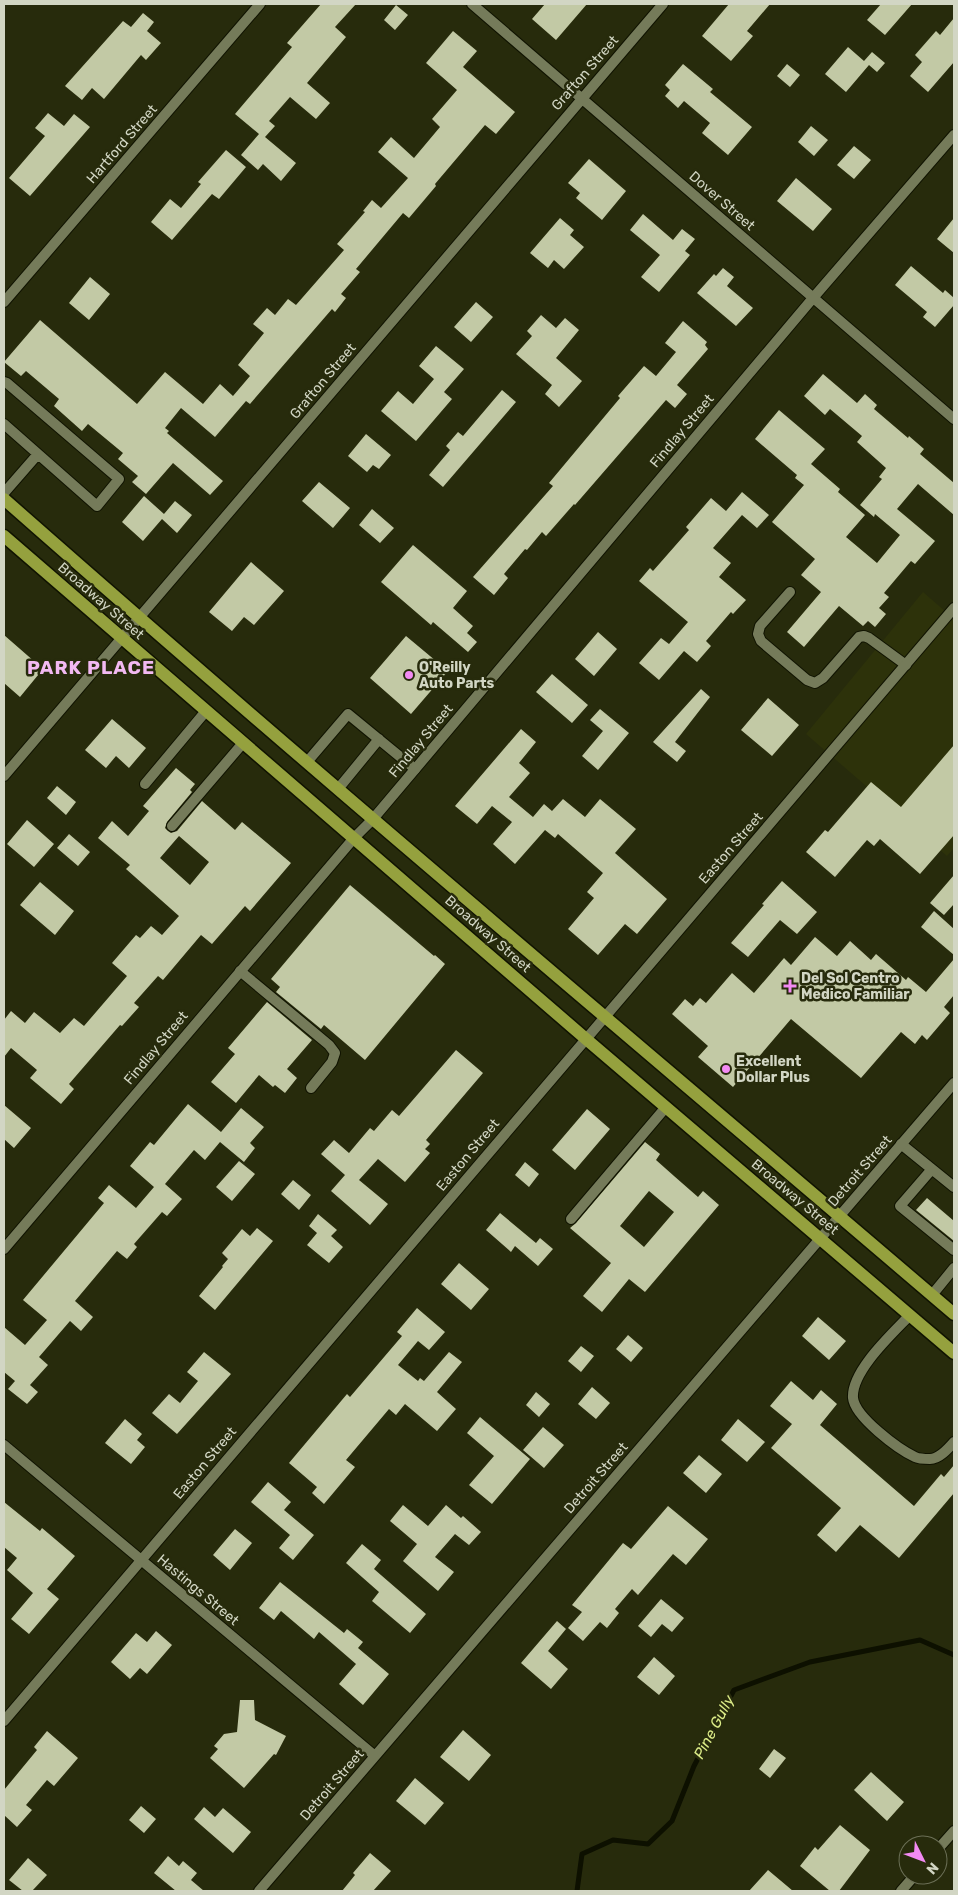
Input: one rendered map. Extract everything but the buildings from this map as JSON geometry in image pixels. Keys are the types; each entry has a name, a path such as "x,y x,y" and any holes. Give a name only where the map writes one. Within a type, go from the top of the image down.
{"main road":[{"name":"Broadway Street","path":"4,499 338,789 954,1314"},
{"name":"Broadway Street","path":"4,536 586,1039 954,1352"}],"street":[{"name":"Hartford Street","path":"4,302 260,4"},
{"name":"Dover Street","path":"472,4 954,419"},
{"name":"Grafton Street","path":"4,776 663,4"},
{"name":"Findlay Street","path":"4,1249 354,838 373,819 813,298 954,135"},
{"path":"4,382 119,479 97,506 4,424"},
{"path":"4,493 38,454"},
{"path":"790,592 760,626 758,634 761,641 808,680 815,682 824,678 859,637 864,636 906,665"},
{"name":"Easton Street","path":"4,1721 954,608"},
{"path":"145,784 206,711"},
{"path":"307,762 348,714 415,769"},
{"path":"338,789 379,739"},
{"path":"172,826 243,743"},
{"path":"240,971 329,1045 335,1053 332,1062 311,1088"},
{"name":"Detroit Street","path":"259,1891 954,1083"},
{"path":"571,1219 666,1107"},
{"path":"901,1144 954,1187"},
{"path":"932,1169 900,1206 954,1250"},
{"path":"932,1295 954,1268"},
{"path":"910,1315 867,1362 856,1380 853,1397 856,1408 862,1416 901,1450 918,1458 932,1460 946,1451 954,1442"},
{"name":"Hastings Street","path":"4,1445 375,1756"}],"shaded area":[{"path":"923,592 954,619 954,848 947,856 806,734"}],"waterway":[{"name":"Pine Gully","path":"577,1891 582,1854 613,1840 648,1844 672,1821 694,1766 734,1690 810,1662 920,1640 954,1655"}],"place":[{"name":"O'Reilly Auto Parts","path":"409,675"},
{"name":"Del Sol Centro Medico Familiar","path":"790,986"},
{"name":"Excellent Dollar Plus","path":"726,1069"}],"district":[{"name":"PARK PLACE","path":"91,667"}]}
